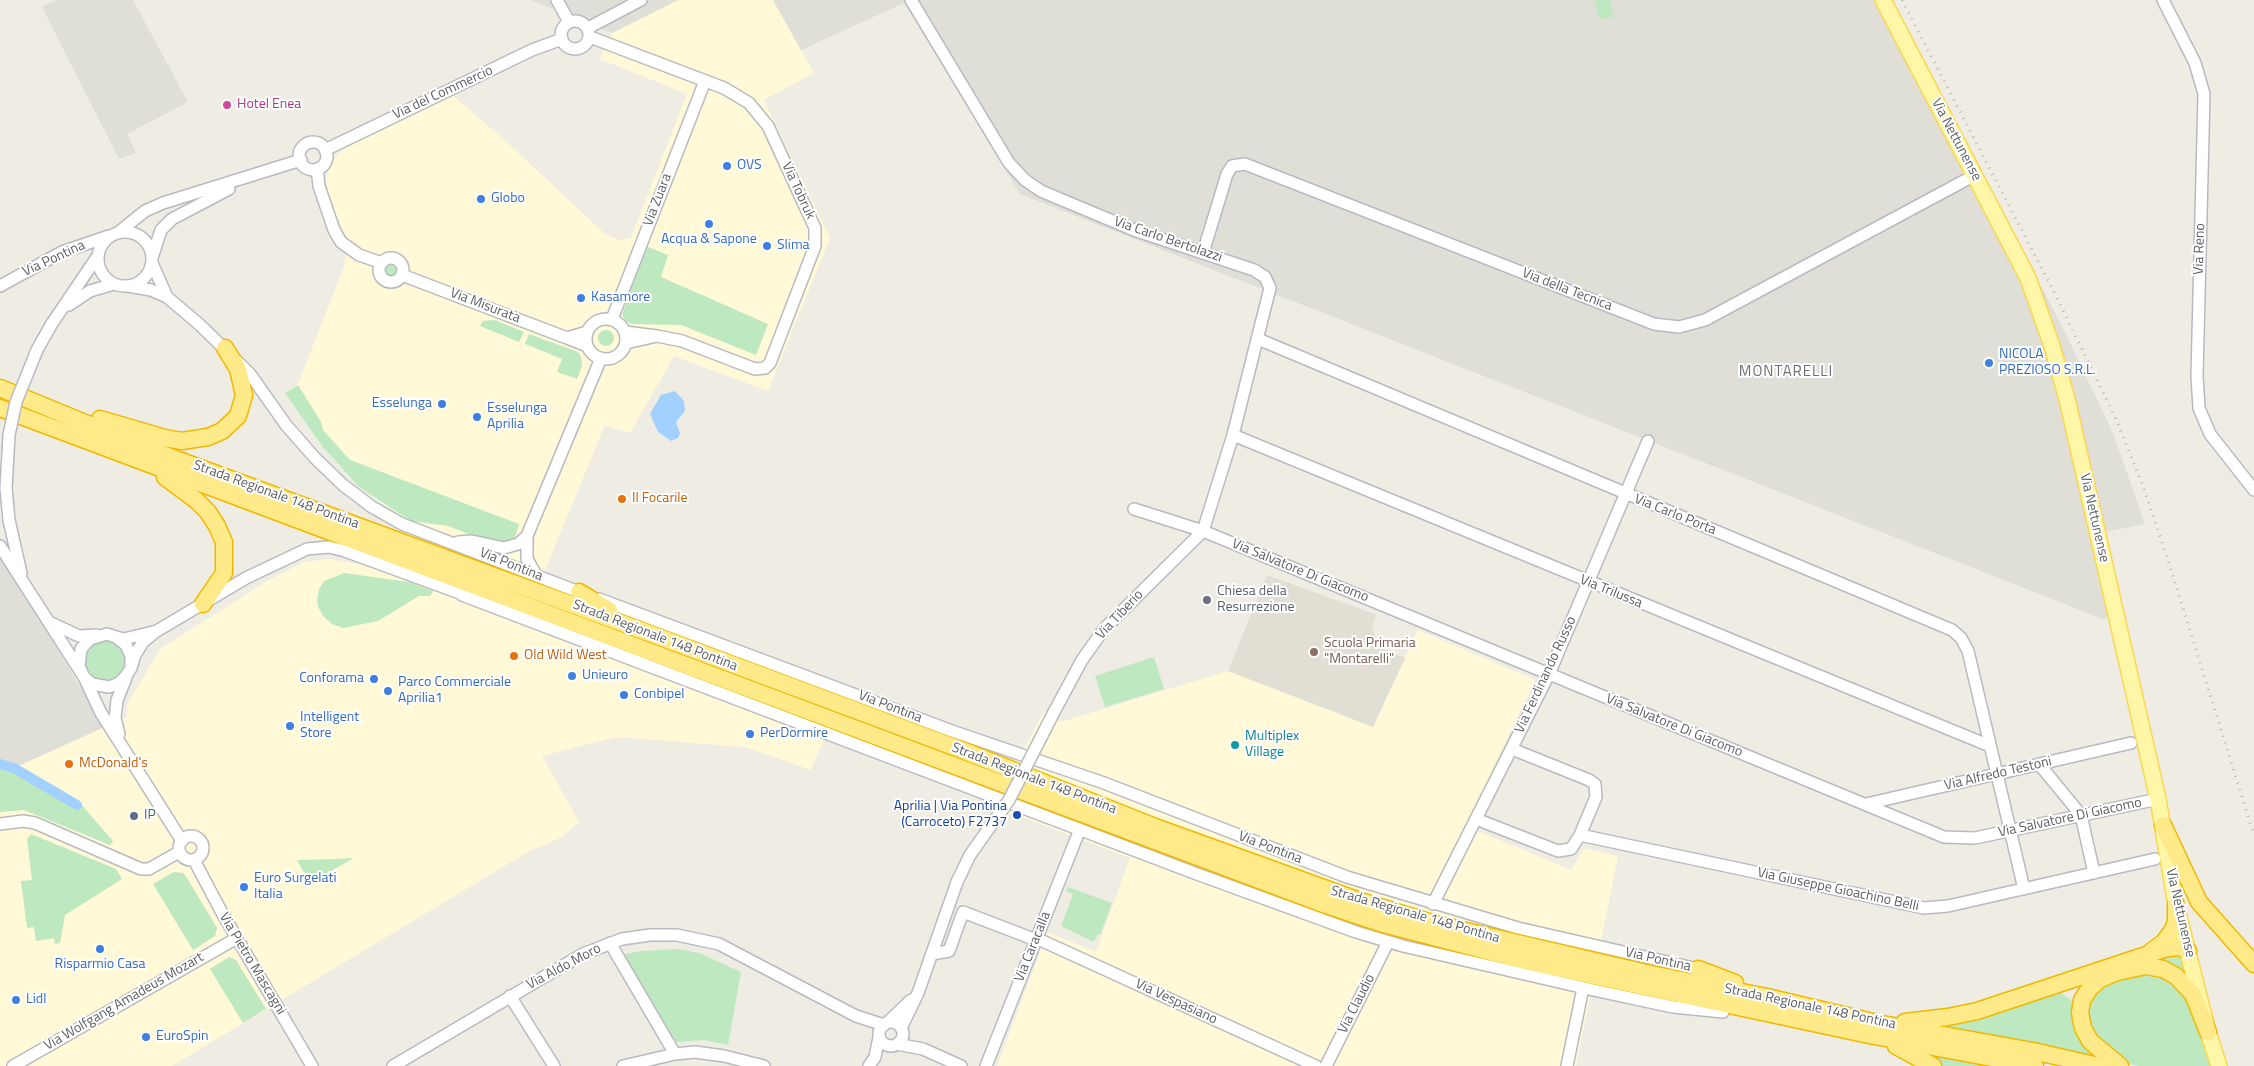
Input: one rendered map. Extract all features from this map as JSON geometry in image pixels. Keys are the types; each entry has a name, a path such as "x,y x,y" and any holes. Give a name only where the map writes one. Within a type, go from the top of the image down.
{"highway":[{"path":"66,414 102,420 175,440 200,439 215,435 235,420 244,400 238,370 225,348"},
{"name":"Strada Regionale 148 Pontina","path":"0,388 143,447 638,629 962,750 1155,827 1357,900 1436,924 1650,974 1768,1005 2036,1066"},
{"name":"Strada Regionale 148 Pontina","path":"0,408 1206,862 1326,905 1380,923 1529,962 1768,1005"},
{"path":"114,451 178,485 196,500 217,526 224,542 226,557 224,573 203,604"},
{"path":"579,592 638,629"},
{"path":"480,598 522,603"},
{"path":"2163,825 2199,902 2254,964"},
{"path":"2150,952 2164,942 2173,930 2176,921 2176,905"},
{"path":"1873,1029 1958,1015 2059,984 2150,952 2172,947 2188,950"},
{"path":"2120,1066 2098,1049 2087,1036 2080,1017 2082,1000 2093,985 2110,974 2138,966 2155,967 2176,976 2196,999 2210,1026"},
{"path":"1698,969 1768,1005"},
{"path":"2059,984 2082,1000"},
{"path":"1722,1012 1768,1005"},
{"path":"1873,1029 1933,1066"},
{"name":"Strada Regionale 148 Pontina","path":"1873,1029 2033,1051 2099,1066"}],"main road":[{"name":"Via Nettunense","path":"1883,0 2028,278 2052,346 2067,399 2158,799 2176,905 2188,950 2194,960 2210,1026"},
{"path":"2163,825 2182,890 2218,1061"}],"street":[{"path":"557,0 569,22"},
{"path":"588,32 578,21 569,22 562,30 562,40 569,48 576,50 585,46 588,32 642,0"},
{"name":"Via Carlo Bertolazzi","path":"911,0 1009,163 1025,180 1041,190 1134,230 1254,270 1269,283 1270,293 1233,435 1203,531"},
{"name":"Via Reno","path":"2163,0 2199,72 2204,94 2197,376 2199,408 2210,434 2254,490"},
{"name":"Via Tobruk","path":"588,32 741,97 764,119 814,225 815,244 770,362 763,369 754,369 682,341 658,336 625,338"},
{"name":"Via del Commercio","path":"325,150 532,50 562,40"},
{"name":"Via Zuara","path":"612,319 705,81"},
{"path":"318,168 306,167 301,160 301,149 308,143 318,143 325,150 326,160 318,168 319,186 334,230 341,242 359,255 382,263 388,259 395,259 403,267 402,275"},
{"path":"24,582 14,544 6,488 6,461 16,402 37,350 51,325 97,257 99,248 114,234 145,211 163,203 301,160"},
{"name":"Via della Tecnica","path":"1203,253 1226,174 1232,166 1245,164 1654,324 1679,327 1705,320 1975,175"},
{"path":"51,325 61,313 81,296 99,287 114,284 128,286 142,281 152,260 158,236 172,219 216,195 266,172"},
{"path":"114,234 129,232 139,235 148,243 152,260"},
{"name":"Via Pontina","path":"0,286 62,252 114,234"},
{"path":"97,257 101,273 114,284"},
{"name":"Via Pontina","path":"152,260 167,297"},
{"name":"Via Misurata","path":"382,263 379,271 386,280 393,282 402,275 587,346"},
{"name":"Via Pontina","path":"128,286 151,290 167,297 225,348 255,381 296,438 343,485 387,516 579,592 665,622 952,731 1104,783 1347,877 1518,928 1698,969"},
{"path":"612,319 618,322 625,338 619,354 608,358 595,356 587,346 587,332 590,326 600,320 612,319"},
{"path":"567,338 587,332"},
{"name":"Via Carlo Porta","path":"1258,340 1952,630 1961,638 1966,648 2024,889"},
{"path":"536,575 527,560 527,536 601,358"},
{"name":"Via Trilussa","path":"1233,435 1588,583 1990,746"},
{"name":"Via Ferdinando Russo","path":"1433,904 1549,674 1648,441"},
{"name":"Via Salvatore Di Giacomo","path":"1134,510 1203,531 1950,838 1971,839 2158,799"},
{"name":"Via Tiberio","path":"932,954 957,882 970,855 1004,810 1082,660 1104,629 1203,531"},
{"path":"455,543 472,542 507,548 518,544 527,536"},
{"path":"0,546 24,582"},
{"path":"49,622 79,636 98,635 124,639 155,632 278,561 317,547 345,551 1307,915 1388,942 1583,988 1674,1007 1722,1012"},
{"name":"Via Pietro Mascagni","path":"24,582 84,677"},
{"path":"462,595 480,598"},
{"name":"Via Pietro Mascagni","path":"121,743 115,718 117,700 135,655 143,642 155,632"},
{"name":"Via Pietro Mascagni","path":"98,635 86,643 79,656 79,666 101,713 121,743 312,1066"},
{"path":"84,677 92,684 109,687 119,683 128,672 131,656 126,645 116,637"},
{"name":"Via Alfredo Testoni","path":"1866,804 2131,743"},
{"path":"1476,819 1556,851 1568,850 1574,845 1580,835 1596,797 1596,787 1589,780 1512,749"},
{"path":"2039,764 2081,815 2094,873"},
{"path":"0,824 23,821 35,823 141,869 149,869 184,852"},
{"name":"Via Caracalla","path":"986,1066 1080,829"},
{"name":"Via Giuseppe Gioachino Belli","path":"1580,835 1919,908 1948,906 2155,859"},
{"name":"Via Vespasiano","path":"932,954 949,951 963,912 1036,939 1316,1066"},
{"name":"Via Aldo Moro","path":"393,1066 574,958 610,943 642,935 669,934 719,944 883,1030"},
{"name":"Via Wolfgang Amadeus Mozart","path":"13,1066 237,938"},
{"name":"Via Claudio","path":"1326,1066 1388,942"},
{"path":"610,943 675,1054"},
{"path":"872,1062 902,1039 902,1030 932,954"},
{"path":"1567,1066 1583,988"},
{"path":"872,1062 883,1030 918,993"},
{"path":"510,996 554,1066"},
{"name":"Via Aldo Moro","path":"883,1030 896,1023 924,1049 961,1066"},
{"name":"Via Aldo Moro","path":"883,1030 884,1044 924,1049"},
{"path":"623,1066 675,1054 715,1054 764,1066"}],"shaded area":[{"path":"56,0 133,0 188,102 127,134 136,153 119,159 42,7"},
{"path":"531,0 678,0 612,33"},
{"path":"678,0 773,0 814,73 764,100 830,238 768,391 674,356 630,433 605,425 528,611 828,729 811,770 745,747 616,737 542,756 579,822 562,837 526,853 172,1066 0,1066 0,764 14,768 127,717 127,705 160,649 269,580 304,562 330,559 380,568 401,516 359,487 322,446 285,393 298,384 345,264 348,240 329,200 326,178 331,162 346,145 453,96 499,135 605,234 618,240 631,238 687,94 600,59 612,33"},
{"path":"773,0 1890,0 2061,324 2113,433 2145,524 2105,532 2124,615 2103,619 1020,194 904,3 801,50"},
{"path":"0,552 104,727 14,768 0,764"},
{"name":"Scuola Primaria \"Montarelli\"","path":"1267,575 1377,615 1372,626 1378,646 1405,658 1373,727 1228,671"},
{"path":"1418,630 1535,680 1466,826 1571,870 1584,848 1618,856 1576,1066 997,1066 1048,932 1096,952 1130,858 993,806 1045,710 1061,722 1228,671 1373,727"}],"green space":[{"path":"1595,0 1610,0 1613,17 1599,19"},
{"path":"646,246 668,255 661,277 768,324 756,355 681,325 633,324 627,322 622,315"},
{"path":"388,263 394,263 398,270 394,277 388,277 384,273 384,267"},
{"path":"495,320 524,332 519,342 480,326 483,321"},
{"path":"603,330 609,330 614,335 612,344 603,346 598,341 598,335"},
{"path":"529,334 578,352 581,357 582,366 577,379 557,372 562,359 525,344"},
{"path":"298,385 321,422 323,430 350,460 519,524 515,537 504,543 492,543 448,526 411,521 359,487 322,446 285,393"},
{"path":"344,573 409,582 433,591 430,596 419,596 378,621 343,628 332,624 324,617 318,607 317,600 319,589 324,581"},
{"path":"105,639 117,643 123,649 127,661 123,673 117,679 105,683 93,679 87,673 83,661 87,649 93,643"},
{"path":"1154,657 1164,689 1105,707 1095,676"},
{"path":"0,767 14,770 76,808 80,803 113,841 110,845 24,810 0,812"},
{"path":"31,834 116,869 122,879 65,915 60,943 55,944 54,938 36,941 34,927 27,928 21,881 32,880 27,839"},
{"path":"354,858 310,883 297,860 336,859"},
{"path":"174,872 183,873 187,878 217,928 215,936 193,950 153,884"},
{"path":"1068,887 1112,903 1100,935 1098,934 1094,942 1061,926 1073,894 1066,891"},
{"path":"678,949 699,953 741,972 728,1045 704,1040 676,1042 624,954"},
{"path":"2169,954 2182,958 2191,986 2151,962"},
{"path":"229,957 236,960 266,1009 243,1023 210,969"},
{"path":"2135,974 2159,975 2178,985 2196,1015 2210,1066 2139,1066 2128,1064 2121,1061 2086,1028 2091,995 2101,986"},
{"path":"2060,991 2075,1004 2072,1018 2074,1028 2080,1042 2093,1057 1936,1029"},
{"path":"1932,1054 1992,1066 1938,1066"}],"water":[{"path":"675,391 684,401 685,411 676,422 680,433 678,438 671,441 658,432 650,414 661,395"}],"waterway":[{"path":"0,764 14,768 77,805"}],"railway":[{"path":"1902,0 2056,296 2115,417 2143,486 2168,560 2254,835"}],"place":[{"name":"Hotel Enea","path":"227,105"},
{"name":"OVS","path":"727,166"},
{"name":"Globo","path":"481,199"},
{"name":"Acqua & Sapone","path":"709,224"},
{"name":"Slima","path":"767,246"},
{"name":"Kasamore","path":"581,298"},
{"name":"NICOLA PREZIOSO S.R.L.","path":"1989,363"},
{"name":"Esselunga","path":"442,404"},
{"name":"Esselunga Aprilia","path":"477,417"},
{"name":"Il Focarile","path":"622,499"},
{"name":"Chiesa della Resurrezione","path":"1207,600"},
{"name":"Scuola Primaria \"Montarelli\"","path":"1314,652"},
{"name":"Old Wild West","path":"514,656"},
{"name":"Unieuro","path":"572,676"},
{"name":"Conforama","path":"374,679"},
{"name":"Parco Commerciale Aprilia1","path":"388,691"},
{"name":"Conbipel","path":"624,695"},
{"name":"Intelligent Store","path":"290,726"},
{"name":"PerDormire","path":"750,734"},
{"name":"Multiplex Village","path":"1235,745"},
{"name":"McDonald's","path":"69,764"},
{"name":"Aprilia | Via Pontina (Carroceto) F2737","path":"1017,815"},
{"name":"IP","path":"134,816"},
{"name":"Euro Surgelati Italia","path":"244,887"},
{"name":"Risparmio Casa","path":"100,949"},
{"name":"Lidl","path":"16,1000"},
{"name":"EuroSpin","path":"146,1037"}],"district":[{"name":"MONTARELLI","path":"1786,372"}]}
